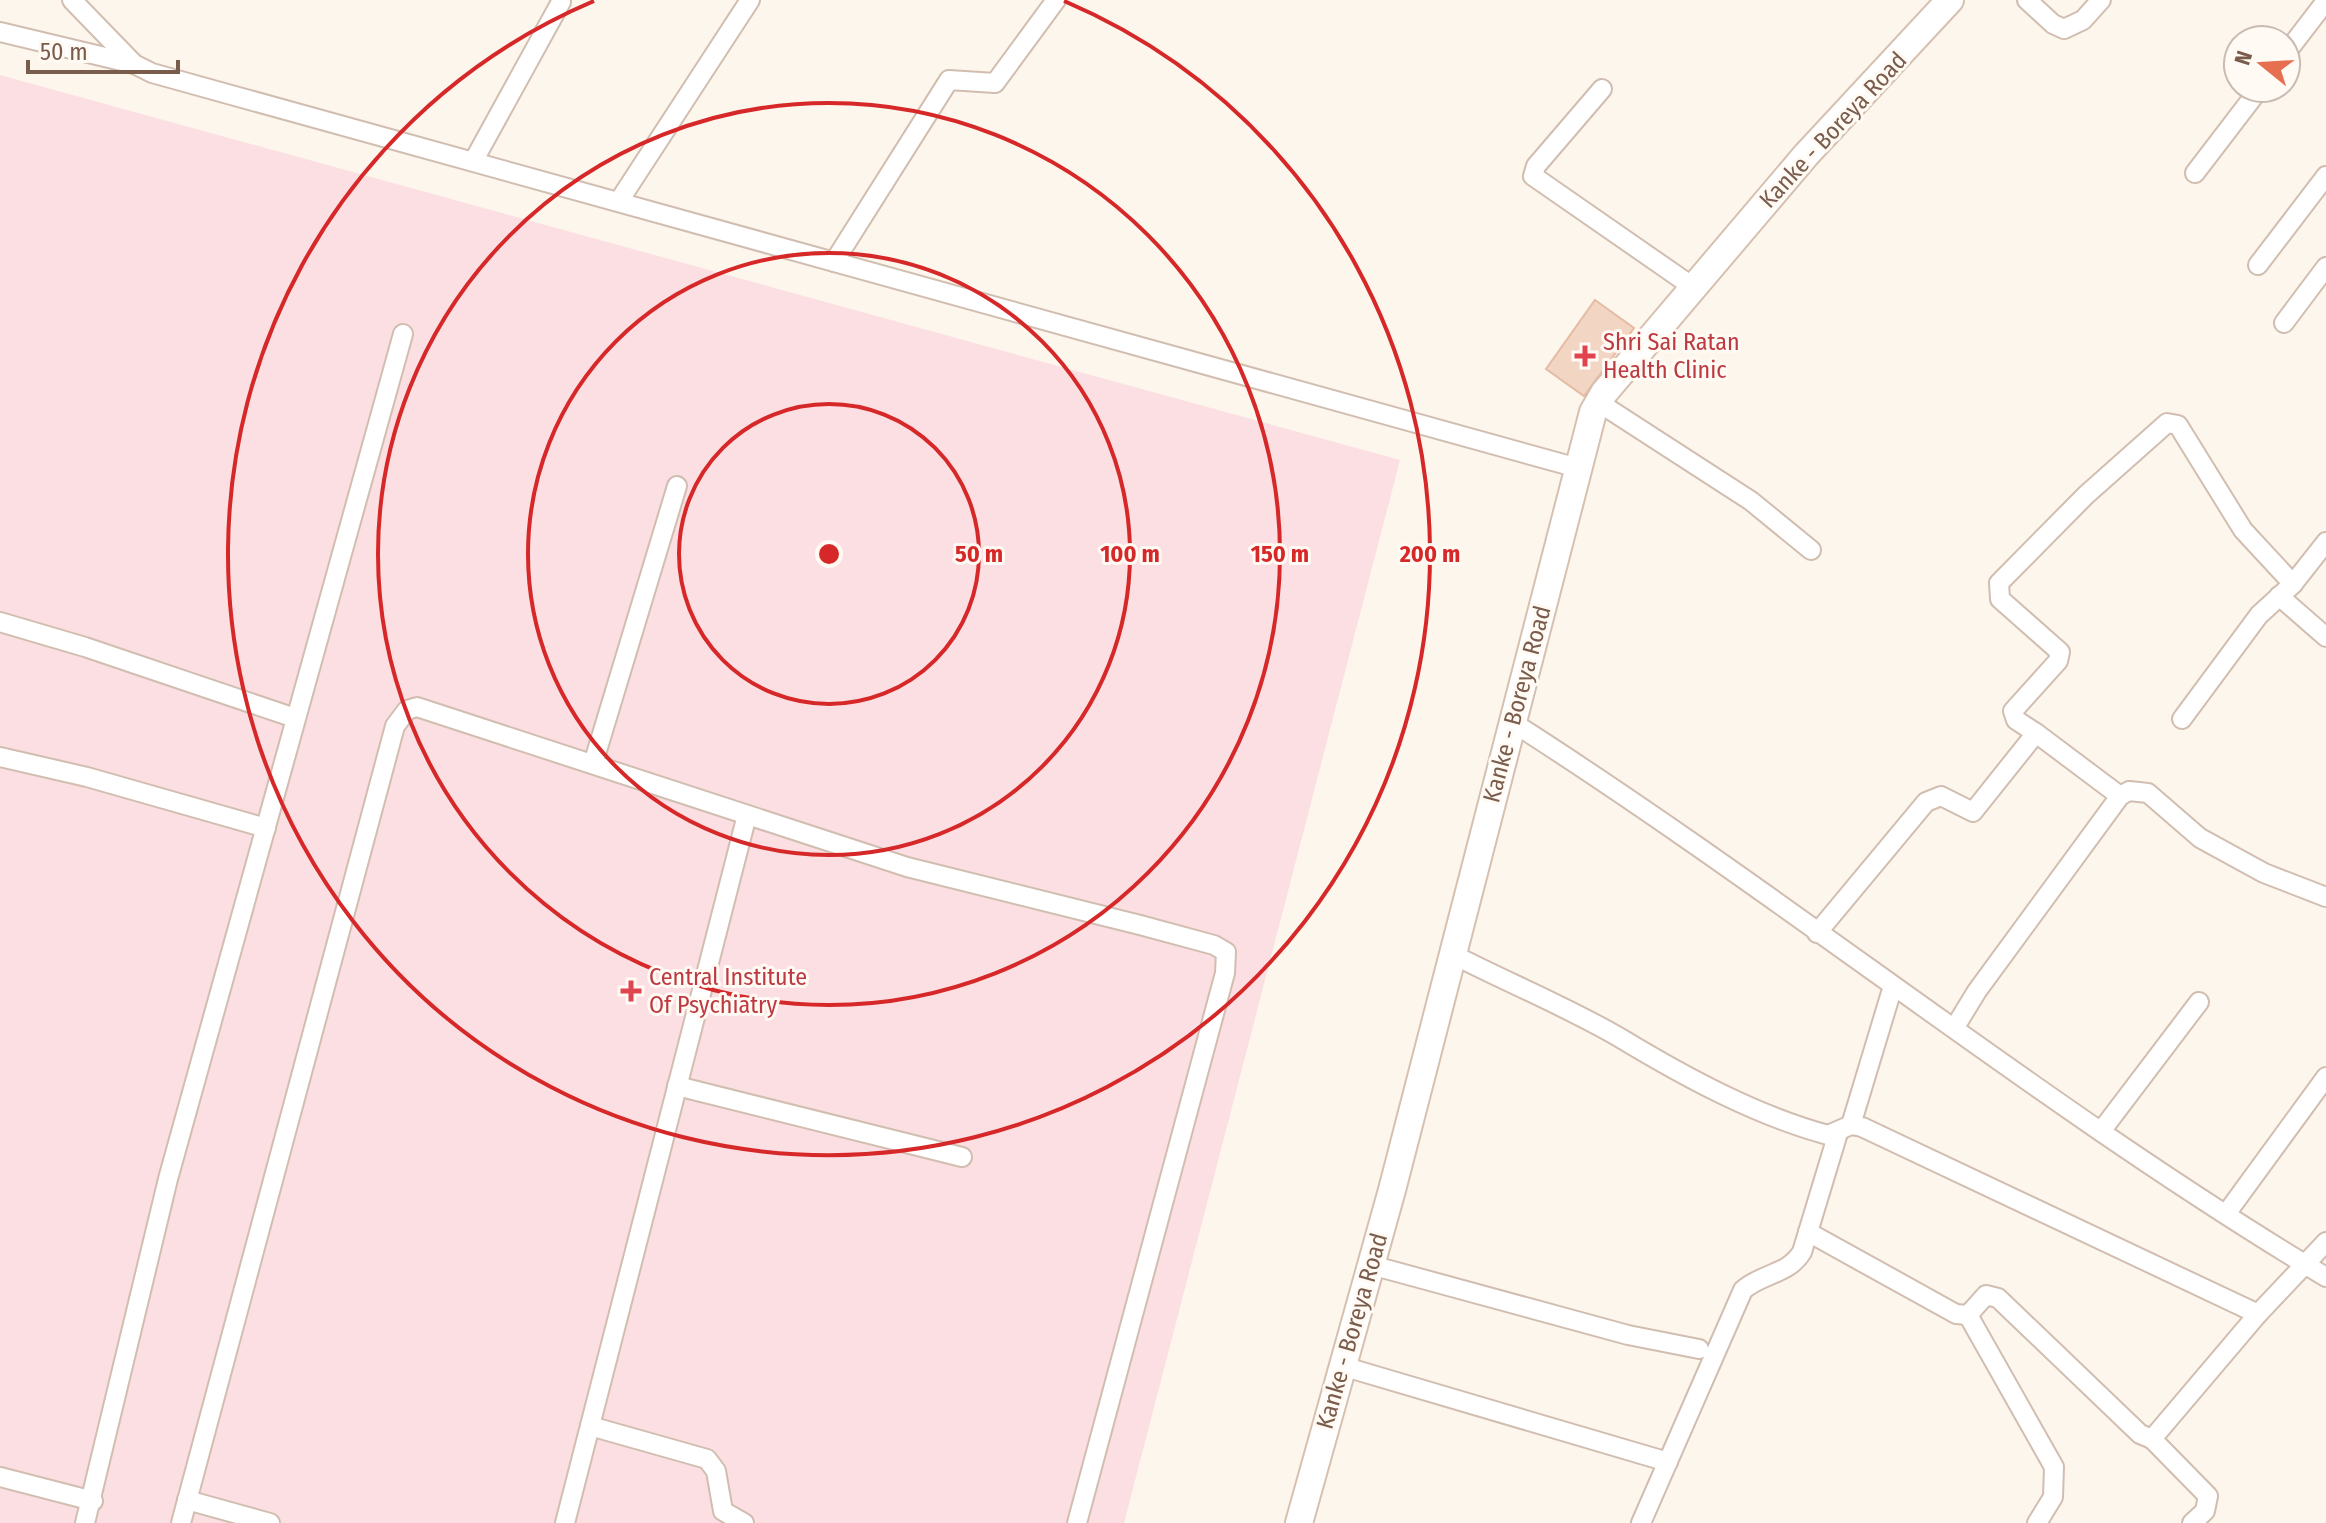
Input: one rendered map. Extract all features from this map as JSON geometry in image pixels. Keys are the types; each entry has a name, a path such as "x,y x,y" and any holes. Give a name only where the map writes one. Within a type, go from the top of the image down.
{"street":[{"path":"72,0 134,64"},
{"path":"619,201 750,0"},
{"path":"834,262 949,80 995,83 1056,0"},
{"name":"Kanke - Boreya Road","path":"1299,1523 1371,1265 1578,468 1598,402 1806,155 1950,0"},
{"path":"2027,0 2053,24 2064,29 2083,20 2101,0"},
{"path":"2302,32 2326,1"},
{"path":"474,160 561,2"},
{"path":"0,32 134,64 152,73 1578,468"},
{"path":"1602,89 1536,166 1533,176 1693,287"},
{"path":"2195,173 2248,104"},
{"path":"2258,265 2326,176"},
{"path":"2284,323 2326,267"},
{"path":"85,1523 93,1501 168,1179 403,334"},
{"path":"1598,402 1751,501 1811,550"},
{"path":"2120,796 2016,720 2013,711 2058,661 2060,652 2000,599 1999,583 2086,495 2167,423 2178,425 2238,523 2286,590 2326,637"},
{"path":"593,764 677,486"},
{"path":"2182,719 2259,615 2286,590 2326,542"},
{"path":"0,622 85,647 295,718"},
{"path":"181,1523 333,951 400,716 417,707 907,867 1140,925 1214,945 1226,952 1225,973 1077,1523"},
{"path":"1512,722 1709,853 1817,933 2102,1130 2326,1277"},
{"path":"1817,933 1926,802 1941,796 1973,812 2036,733"},
{"path":"0,757 87,777 266,828"},
{"path":"1955,1027 1977,991 2120,796 2129,791 2148,793 2200,838 2264,873 2326,897"},
{"path":"565,1523 747,815"},
{"path":"1452,954 1688,1076 1822,1134 1844,1129 1896,1142 2258,1314"},
{"path":"1641,1523 1743,1290 1761,1278 1790,1266 1802,1252 1893,986"},
{"path":"2102,1130 2199,1002"},
{"path":"2226,1214 2326,1077"},
{"path":"677,1086 962,1157"},
{"path":"1808,1232 1941,1307 1968,1315 2054,1467 2053,1497 2037,1523"},
{"path":"2152,1439 2258,1314 2326,1242"},
{"path":"1371,1265 1628,1335 1699,1349"},
{"path":"1968,1315 1986,1295 1998,1298 2140,1434 2152,1439 2208,1496 2205,1511 2192,1523"},
{"path":"1342,1366 1668,1462"},
{"path":"590,1426 707,1459 716,1471 723,1511 744,1523"},
{"path":"0,1477 93,1501"},
{"path":"187,1500 270,1523"}],"shaded area":[{"name":"Central Institute Of Psychiatry","path":"0,75 1400,460 1124,1523 0,1523"}],"building":[{"path":"1595,300 1634,328 1584,396 1546,369"}],"place":[{"name":"Shri Sai Ratan Health Clinic","path":"1585,356"},
{"name":"Central Institute Of Psychiatry","path":"631,991"}]}
